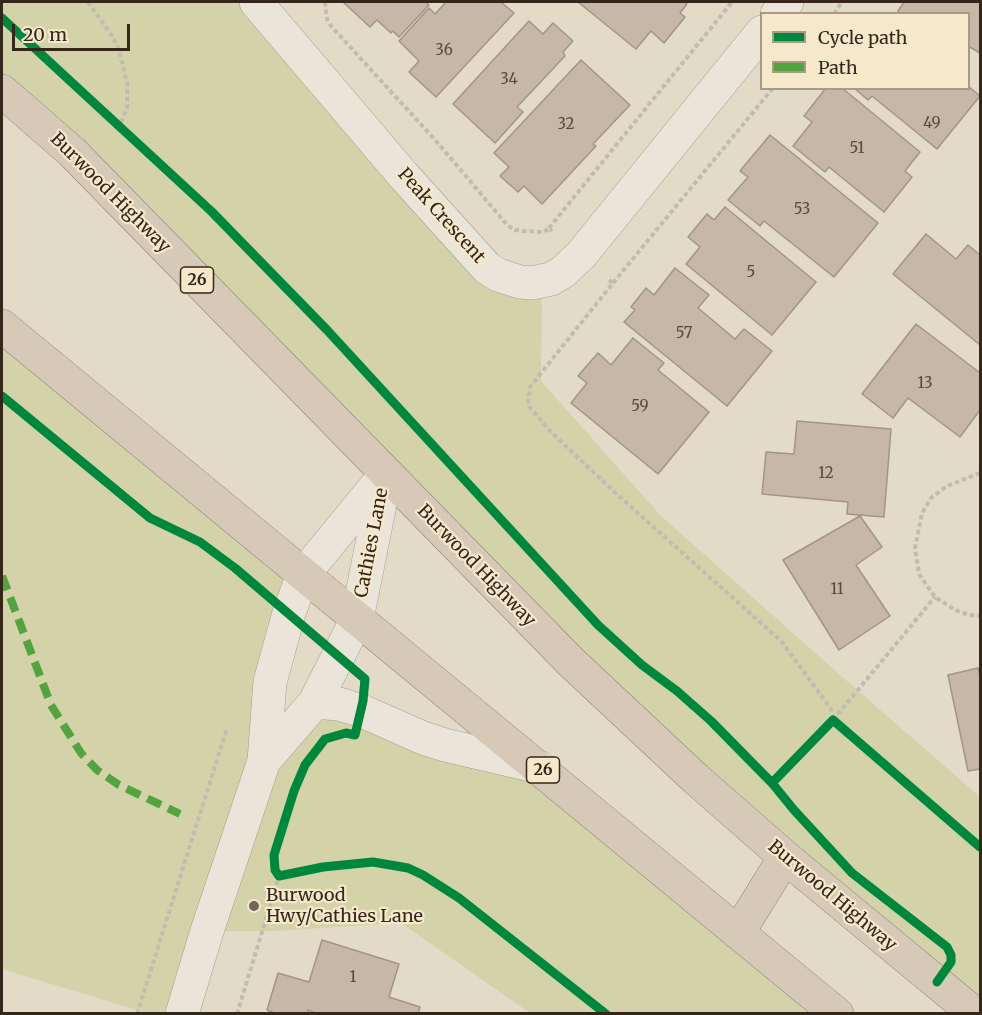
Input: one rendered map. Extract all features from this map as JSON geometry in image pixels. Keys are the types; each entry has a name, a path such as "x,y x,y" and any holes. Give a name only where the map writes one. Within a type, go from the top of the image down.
{"highway":[{"name":"Burwood Highway","path":"2,91 72,152 571,662 696,779 785,857 975,1014"},
{"name":"26","path":"2,326 837,1014"},
{"path":"738,933 785,857"}],"street":[{"name":"Peak Crescent","path":"257,2 404,176 488,268 498,275 532,283 551,279 563,272 581,255 760,35"},
{"name":"Cathies Lane","path":"182,1014 207,931 264,761 270,682 289,613 303,575 386,474"},
{"name":"Cathies Lane","path":"264,761 315,702 357,619 386,474"},
{"path":"315,702 339,704 362,711 423,738 445,745 539,767"}],"path":[{"path":"88,2 112,36 118,47 123,66 127,83 127,108 119,128"},
{"path":"325,2 327,19 331,26 437,142 508,226 515,230 544,232 732,2"},
{"path":"771,90 537,377 530,387 528,405 551,432 621,498 782,642 831,710 833,720 842,728"},
{"path":"111,120 128,135"},
{"path":"549,228 556,234"},
{"path":"605,276 613,283"},
{"path":"981,473 947,486 931,498 922,513 915,548 919,574 935,597 956,610 969,615 981,616"},
{"path":"826,728 935,597"},
{"path":"137,1014 231,717"},
{"path":"237,1014 277,873 290,874"}],"shaded area":[{"path":"2,2 256,2 485,265 542,281 541,381 660,515 980,797 980,1013 785,857 2,98"},
{"path":"2,326 303,575 265,760 315,702 536,765 837,1013 530,1013 401,923 273,931 209,931 182,1013 147,1013 2,969"}],"building":[{"path":"343,2 426,2 429,5 399,37 377,20 370,27"},
{"path":"446,2 501,2 514,13 436,97 409,72 419,61 399,41 429,8 435,14"},
{"path":"578,2 684,2 687,4 680,13 685,17 664,43 651,31 636,49"},
{"path":"904,2 980,2 980,53 970,47 970,12 898,11"},
{"path":"529,21 543,34 553,23 573,41 563,52 565,56 517,107 523,112 495,143 453,104"},
{"path":"581,60 630,105 593,144 596,146 542,204 524,186 518,192 500,176 509,167 494,153"},
{"path":"970,88 980,96 937,149 872,96 868,100 856,90 970,90"},
{"path":"824,90 844,90 920,152 905,171 912,177 884,212 829,167 825,172 793,146 812,122 804,116"},
{"path":"770,135 878,223 834,277 764,221 760,226 728,200 748,177 740,171"},
{"path":"725,207 816,282 772,335 686,264 700,247 688,237 707,214 714,220"},
{"path":"926,234 956,259 968,245 980,255 980,345 893,274"},
{"path":"675,268 709,295 698,308 735,339 744,329 772,351 727,406 624,322 635,310 631,307 646,288 654,295"},
{"path":"916,324 980,373 980,410 960,437 908,398 893,418 862,394"},
{"path":"633,338 664,363 658,370 709,412 658,474 571,403 587,383 578,376 598,353 611,365"},
{"path":"797,421 891,429 884,517 847,514 848,502 762,494 766,452 794,454"},
{"path":"860,516 882,547 856,565 890,616 839,650 783,560"},
{"path":"978,668 980,677 980,769 968,771 948,675"},
{"path":"322,940 399,964 389,997 420,1007 418,1014 318,1014 308,1010 307,1014 277,1014 267,1010 278,973 309,982"}],"marked path":[{"path":"2,576 51,705 81,753 97,770 119,785 180,814"}],"cycle path":[{"path":"2,18 211,211 327,330 598,625 642,665 677,691 711,721 772,783 852,873 947,947 951,955 951,962 937,982"},
{"path":"2,396 150,518 200,542 235,568 365,679 363,701 355,735 346,733 325,739 305,765 294,791 274,855 275,870 279,876 323,867 373,862 408,868 459,898 606,1014"},
{"path":"772,783 833,720 980,847"}],"place":[{"name":"Burwood Hwy/Cathies Lane","path":"254,906"}]}
